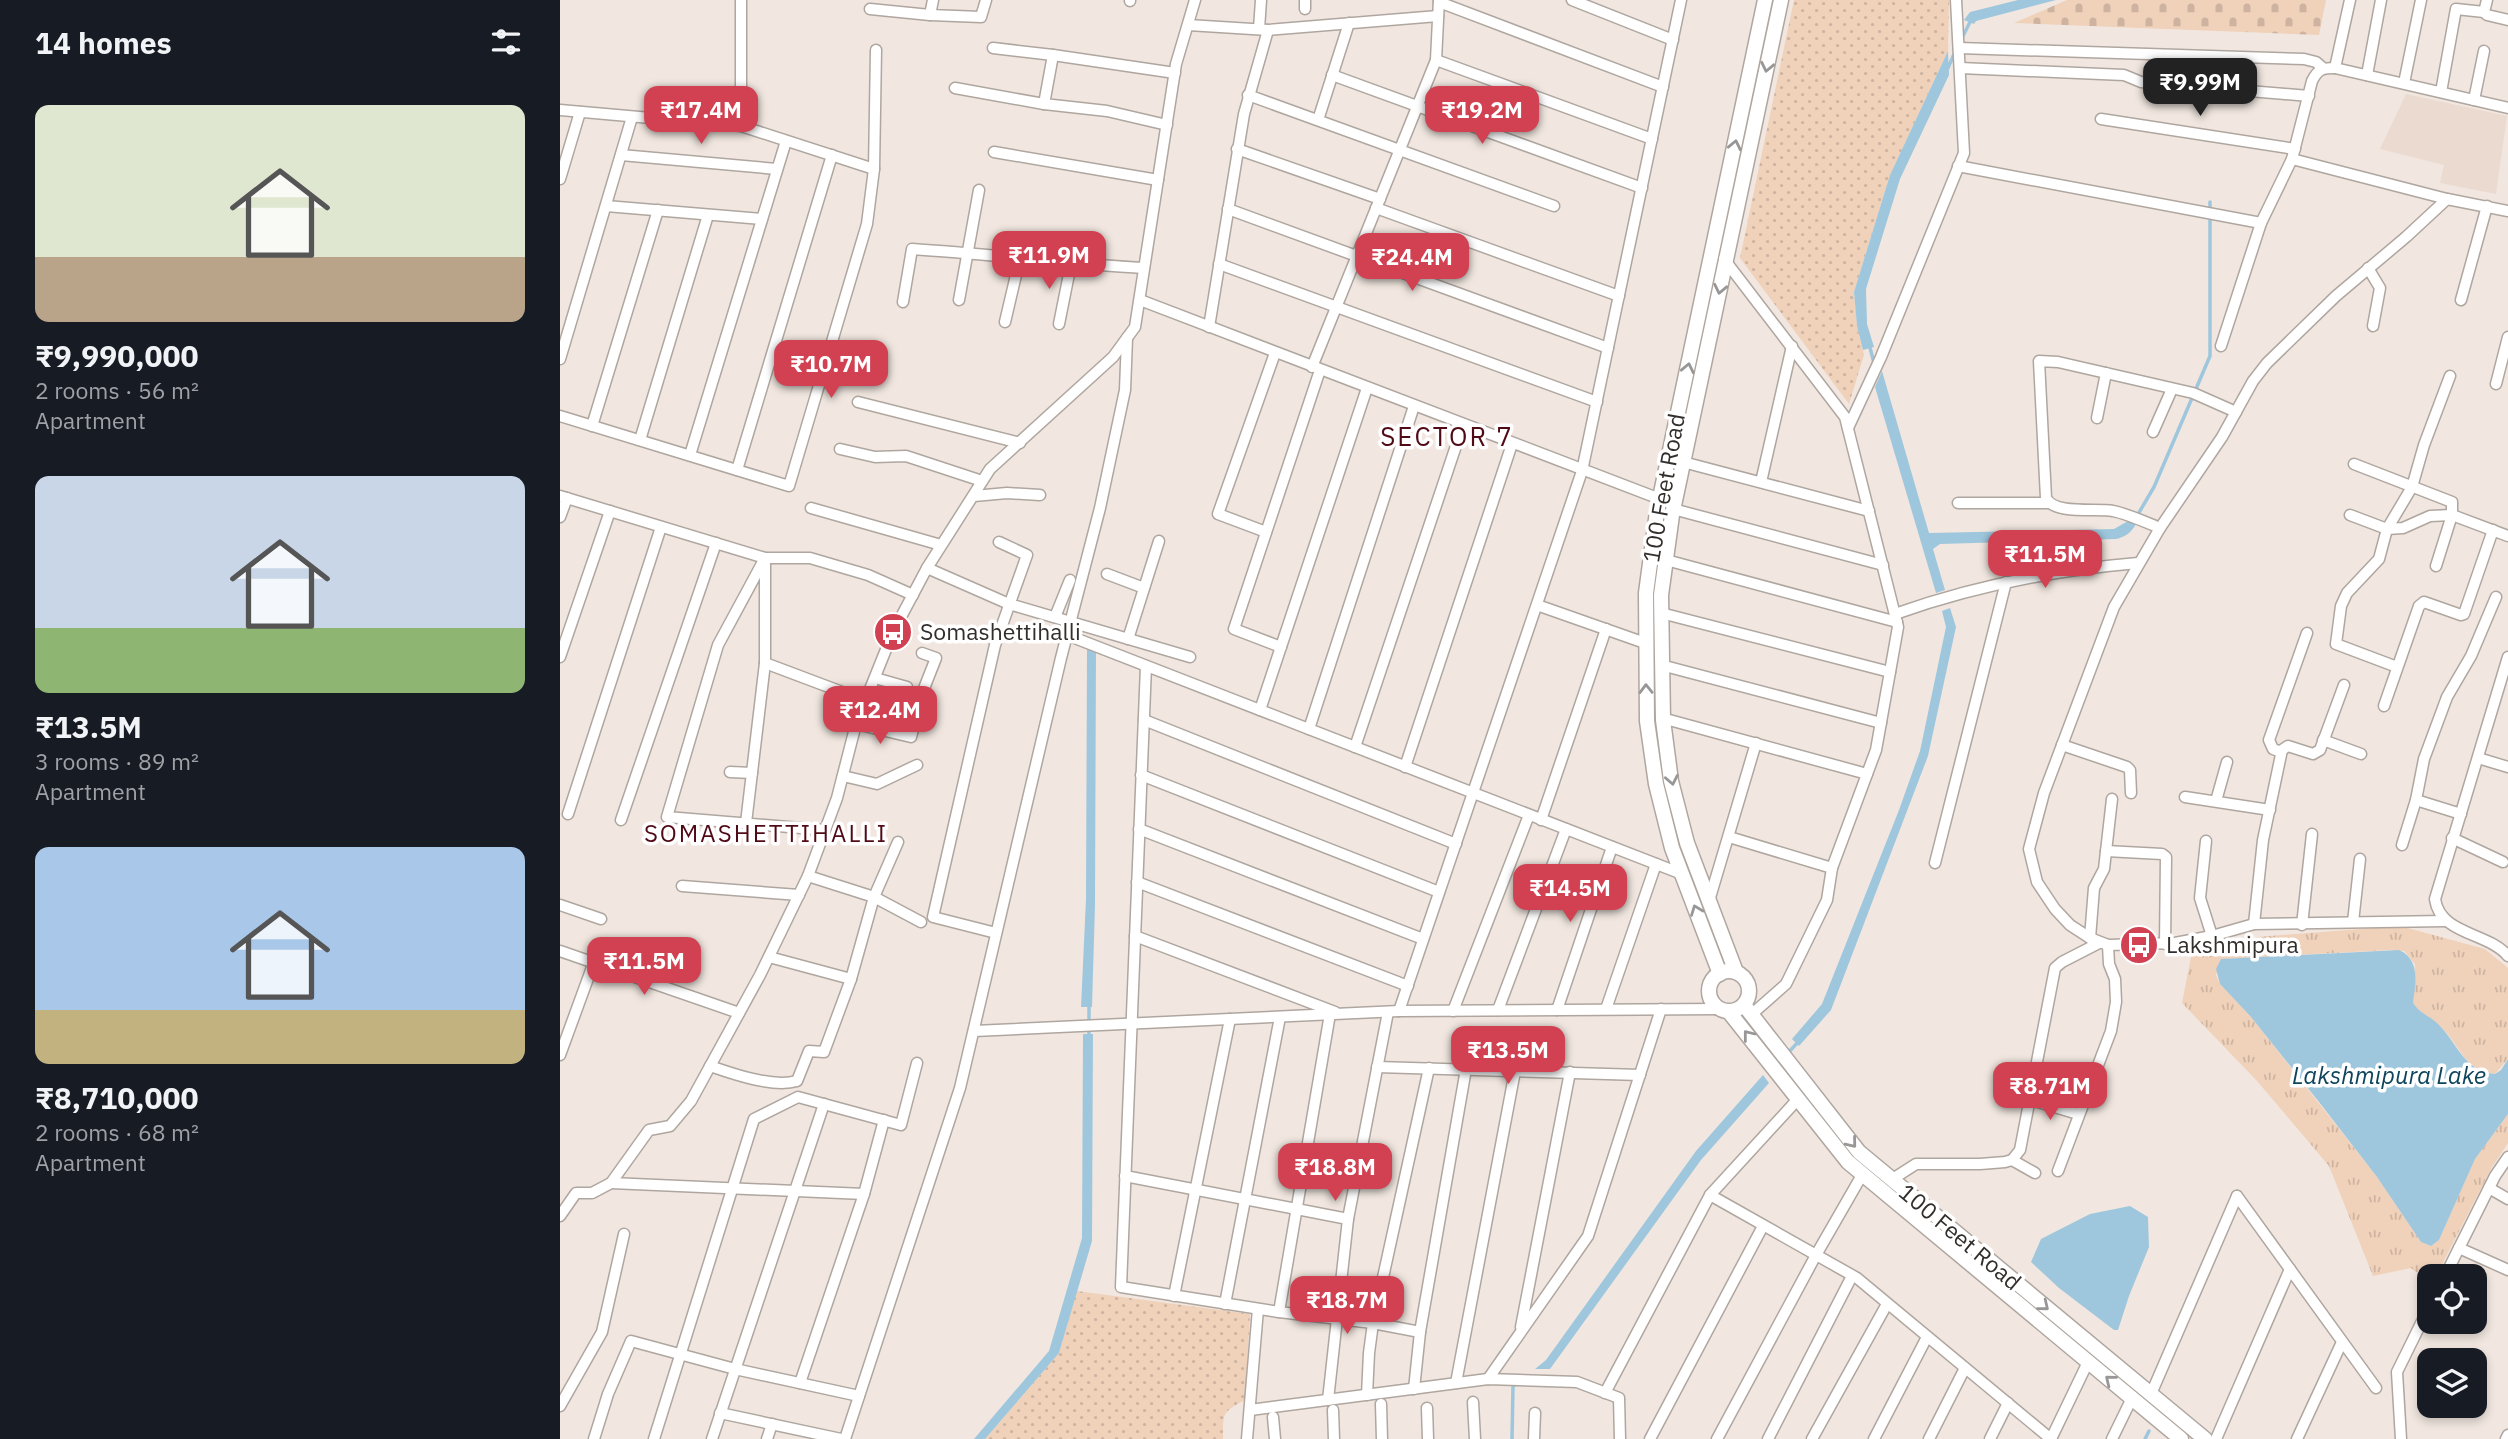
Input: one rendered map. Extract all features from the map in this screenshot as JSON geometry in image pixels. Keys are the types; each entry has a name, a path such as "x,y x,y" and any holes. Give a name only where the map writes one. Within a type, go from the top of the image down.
{"main road":[{"name":"100 Feet Road","path":"1765,0 1660,499 1646,593 1647,721 1656,784 1672,848 1720,974 1713,979 1709,990 1711,1000 1724,1010 1767,1059 1859,1152 2205,1439"},
{"name":"100 Feet Road","path":"1781,0 1673,509 1666,560 1661,613 1662,718 1671,781 1684,831 1736,972 1745,978 1750,989 1748,1009 1776,1046 1803,1094 1848,1163 2132,1398 2173,1436"},
{"path":"1720,974 1736,972"},
{"path":"1724,1010 1748,1009"}],"street":[{"path":"741,0 741,126"},
{"path":"930,15 933,0"},
{"path":"870,9 981,17 986,0"},
{"path":"563,1211 576,1193 592,1193 611,1183 649,1130 670,1126 691,1101 769,957 808,876 843,776 856,723 893,632 926,568 990,468 1113,357 1135,327 1175,73 1195,0"},
{"path":"1209,327 1237,149 1263,29 1261,0"},
{"path":"1572,0 1673,40"},
{"path":"1334,1439 1331,1405 1336,1319 1348,1219 1377,1067 1394,1011 1408,986 1582,471 1681,0"},
{"path":"1847,428 1881,357 1964,153 1956,0"},
{"path":"2336,68 2350,0"},
{"path":"2367,75 2381,0"},
{"path":"2404,83 2421,0"},
{"path":"1282,647 1234,629 1336,307 1436,60 1439,1 1663,87"},
{"path":"2441,92 2456,9 2485,6 2490,17 2508,20"},
{"path":"1188,25 1263,29 1438,16"},
{"path":"1318,120 1349,23"},
{"path":"993,48 1175,73"},
{"path":"1959,48 2304,59 2316,62 2323,68"},
{"path":"560,416 789,485 867,224 874,169 876,50"},
{"path":"2474,100 2484,51"},
{"path":"1044,104 1053,55"},
{"path":"1436,60 1652,139"},
{"path":"1959,65 2124,75 2141,82 2309,96"},
{"path":"2221,346 2261,223 2294,154 2312,81 2317,72 2323,68 2336,68 2508,108"},
{"path":"1332,75 1642,188"},
{"path":"955,88 1044,104 1107,111 1167,125"},
{"path":"1248,94 1554,206"},
{"path":"560,110 741,126 874,169"},
{"path":"560,179 580,112"},
{"path":"560,359 632,117"},
{"path":"2101,119 2294,154 2447,199 2508,211"},
{"path":"690,456 786,141"},
{"path":"1237,149 1619,296"},
{"path":"994,152 1158,180"},
{"path":"621,155 777,169"},
{"path":"737,470 832,155"},
{"path":"1958,166 2261,223"},
{"path":"959,300 979,190"},
{"path":"2099,942 2070,925 2054,909 2037,882 2029,849 2044,793 2114,607 2160,527 2222,437 2253,381 2267,363 2368,268 2447,199"},
{"path":"606,206 762,219"},
{"path":"2462,300 2487,206"},
{"path":"1228,209 1608,348"},
{"path":"592,426 658,210"},
{"path":"640,440 708,215"},
{"path":"1714,246 1845,417 1898,627 1876,750 1832,868 1827,900 1786,984 1748,1009"},
{"path":"903,302 912,249 1144,268"},
{"path":"1005,322 1020,258"},
{"path":"1059,324 1071,264"},
{"path":"1219,264 1597,402"},
{"path":"2368,268 2381,288 2373,326"},
{"path":"1140,300 1660,499"},
{"path":"2496,384 2508,337"},
{"path":"720,1413 843,1439 960,1088 1067,635 1100,509 1125,390 1127,338"},
{"path":"1761,482 1792,346"},
{"path":"1266,532 1218,514 1275,353"},
{"path":"2048,503 2037,364 2043,360 2193,393 2236,412"},
{"path":"2097,418 2106,373"},
{"path":"2397,667 2338,646 2335,642 2347,593 2379,559 2388,529 2412,486 2450,376"},
{"path":"1260,710 1367,388"},
{"path":"2152,432 2172,389"},
{"path":"858,402 1020,443"},
{"path":"1309,729 1414,407"},
{"path":"1355,747 1463,425"},
{"path":"1405,766 1512,444"},
{"path":"840,449 875,457 906,456 982,481"},
{"path":"1684,462 1869,510"},
{"path":"2354,464 2450,500 2452,515 2436,566"},
{"path":"974,496 1007,493 1040,495"},
{"path":"560,517 563,497 765,558 810,558 868,575 912,595"},
{"path":"1958,503 2048,503 2058,508 2114,511 2160,527"},
{"path":"811,508 941,545"},
{"path":"1673,509 1883,565"},
{"path":"560,657 610,511"},
{"path":"2350,515 2388,529 2403,527 2430,516 2452,515 2508,536"},
{"path":"568,814 661,527"},
{"path":"2384,706 2420,604 2464,614 2493,530"},
{"path":"1128,639 1159,541"},
{"path":"996,933 933,917 995,645 1027,555 999,542"},
{"path":"621,820 716,543"},
{"path":"746,823 765,663 765,558"},
{"path":"765,558 718,645 667,817 825,830"},
{"path":"1666,560 1896,618 1943,598 2006,582 2074,570 2138,563"},
{"path":"926,568 1009,604 1190,657"},
{"path":"1107,574 1144,587"},
{"path":"1055,617 1069,580"},
{"path":"1935,863 2006,582"},
{"path":"2402,845 2416,800 2424,759 2447,697 2471,656 2496,597"},
{"path":"1537,605 1645,643"},
{"path":"1661,613 1890,672"},
{"path":"1541,820 1606,629"},
{"path":"2281,752 2271,747 2270,740 2308,634"},
{"path":"1067,635 1682,874"},
{"path":"856,723 911,737 923,691 936,658 922,653"},
{"path":"2445,921 2437,910 2435,899 2508,657"},
{"path":"765,663 866,701"},
{"path":"1661,665 1881,723"},
{"path":"1146,666 1121,1287 1420,1332"},
{"path":"875,678 907,687"},
{"path":"2254,925 2263,841 2281,752 2283,747 2288,746 2315,754 2320,750 2344,685"},
{"path":"1662,718 1867,774"},
{"path":"1144,720 1456,844"},
{"path":"2323,740 2361,754"},
{"path":"1709,901 1756,743"},
{"path":"2062,745 2127,766 2130,770 2131,793"},
{"path":"2478,758 2508,767"},
{"path":"2216,800 2227,762"},
{"path":"843,776 877,784 917,765"},
{"path":"730,772 752,773"},
{"path":"1142,775 1439,892"},
{"path":"2185,797 2270,810"},
{"path":"2057,1171 2105,1052 2116,1002 2115,979 2099,942 2094,888 2104,869 2112,799"},
{"path":"2416,800 2461,814"},
{"path":"1453,1011 1529,815"},
{"path":"1498,1010 1566,829"},
{"path":"1139,830 1423,939"},
{"path":"2302,925 2312,834"},
{"path":"1729,837 1832,868"},
{"path":"2452,838 2503,862"},
{"path":"2206,841 2200,898 2212,936"},
{"path":"710,1066 732,1074 786,1084 797,1081 809,1051 824,1052 851,979 874,897 898,842"},
{"path":"1557,1010 1612,847"},
{"path":"2106,851 2165,855 2165,943"},
{"path":"2353,922 2360,859"},
{"path":"1606,1009 1656,864"},
{"path":"808,876 874,897 921,922"},
{"path":"1137,882 1408,986"},
{"path":"682,886 799,895"},
{"path":"560,905 601,919"},
{"path":"2012,1160 2020,1150 2055,968 2099,942 2165,943 2212,936 2254,925 2445,921 2501,948 2508,956"},
{"path":"1135,936 1334,1014"},
{"path":"560,951 739,1013"},
{"path":"769,957 851,979"},
{"path":"560,1055 594,962"},
{"path":"1488,1379 1588,1236 1661,1009"},
{"path":"974,1031 1394,1011 1724,1010"},
{"path":"1279,1312 1334,1014"},
{"path":"1225,1304 1280,1017"},
{"path":"1174,1296 1230,1019"},
{"path":"654,1439 754,1119 798,1097 901,1125 917,1063"},
{"path":"1377,1067 1640,1075"},
{"path":"1367,1395 1373,1323 1429,1068"},
{"path":"1414,1389 1420,1332 1466,1069"},
{"path":"1457,1383 1515,1071"},
{"path":"1520,1332 1570,1072"},
{"path":"1605,1393 1710,1195 1803,1094"},
{"path":"2031,1100 2078,1114"},
{"path":"712,1439 824,1104"},
{"path":"800,1383 864,1194 884,1121"},
{"path":"2451,1264 2489,1188 2508,1157"},
{"path":"1891,1180 1916,1164 1980,1164 2012,1160 2035,1173"},
{"path":"1717,1439 1862,1175"},
{"path":"1125,1176 1348,1219"},
{"path":"611,1183 864,1194"},
{"path":"2489,1188 2508,1199"},
{"path":"560,1195 563,1211"},
{"path":"1710,1195 1852,1276 2051,1439 2088,1362"},
{"path":"2151,1394 2238,1196 2376,1388"},
{"path":"1650,1439 1763,1226"},
{"path":"560,1406 602,1332 624,1234"},
{"path":"2459,1248 2508,1270"},
{"path":"2216,1439 2290,1269"},
{"path":"1768,1439 1852,1276"},
{"path":"1812,1439 1887,1304"},
{"path":"1247,1439 1258,1309"},
{"path":"2400,1439 2397,1371 2417,1331"},
{"path":"1874,1439 1927,1337"},
{"path":"594,1439 608,1394 631,1341 735,1369 859,1396"},
{"path":"2297,1439 2343,1342"},
{"path":"1929,1439 1965,1368"},
{"path":"1250,1410 1331,1405 1367,1395 1488,1379 1577,1382 1619,1398 1620,1439"},
{"path":"2112,1439 2132,1398"},
{"path":"1473,1402 1475,1439"},
{"path":"1990,1439 2008,1403"},
{"path":"1381,1404 1382,1439"},
{"path":"1427,1408 1428,1439"},
{"path":"1534,1439 1535,1413"},
{"path":"1273,1417 1275,1439"},
{"path":"767,1439 772,1424"}],"shaded area":[{"path":"2406,94 2507,116 2496,194 2440,183 2444,165 2380,149"}],"green space":[{"path":"1794,0 1949,0 1948,51 1890,175 1854,292 1857,326 1864,355 1849,404 1740,258"},
{"path":"2067,0 2326,0 2319,35 2014,23"},
{"path":"2400,926 2485,949 2508,968 2508,1059 2495,1074 2485,1072 2470,1063 2449,1035 2415,1006 2415,964 2404,951 2221,959 2216,975 2220,984 2251,1017 2377,1177 2421,1242 2431,1246 2439,1240 2475,1159 2508,1114 2508,1143 2492,1167 2442,1264 2417,1264 2417,1273 2411,1268 2373,1276 2329,1166 2257,1081 2182,1003 2193,947 2257,937"},
{"path":"1077,1291 1250,1314 1245,1400 1225,1414 1223,1439 985,1439 1059,1353"}],"water":[{"path":"2018,0 2056,0 1976,21 1974,24 1964,20 1970,12"},
{"path":"1948,51 1949,75 1900,179 1866,289 1867,324 1874,347 1863,350 1857,326 1854,292 1890,175"},
{"path":"1882,371 1929,533 2114,529 2128,521 2136,524 2128,534 2116,539 1940,544 1933,549 1945,590 1936,593 1875,387"},
{"path":"1950,608 1956,627 1928,756 1831,1010 1799,1046 1792,1039 1822,1004 1920,751 1946,627 1942,611"},
{"path":"1087,648 1096,651 1095,905 1092,1007 1081,1007 1086,899"},
{"name":"Lakshmipura Lake","path":"2399,950 2410,959 2415,972 2413,1002 2445,1031 2468,1062 2484,1072 2495,1074 2508,1059 2508,1114 2475,1159 2439,1240 2431,1246 2421,1242 2377,1177 2319,1102 2251,1017 2220,984 2216,969 2221,959"},
{"path":"1083,1034 1093,1034 1092,1241 1059,1353 985,1439 974,1439 1049,1351 1082,1238"},
{"path":"1763,1075 1769,1083 1701,1160 1550,1369 1535,1369 1546,1360 1696,1151"},
{"path":"2130,1206 2148,1217 2149,1247 2118,1330 2114,1330 2059,1288 2031,1262 2041,1239 2090,1214"}],"waterway":[{"path":"1962,38 1971,20"},
{"path":"1947,70 1955,52"},
{"path":"2137,516 2154,487 2210,356 2210,202"},
{"path":"1869,344 1874,363"},
{"path":"1089,1005 1089,1039"},
{"path":"1786,1055 1800,1040"},
{"path":"1512,1439 1513,1386 1517,1384"},
{"path":"2145,1439 2149,1431"}],"place":[{"name":"Somashettihalli","path":"893,632"},
{"name":"Lakshmipura","path":"2139,945"}],"district":[{"name":"SECTOR 7","path":"1447,437"},
{"name":"SOMASHETTIHALLI","path":"766,834"}]}
